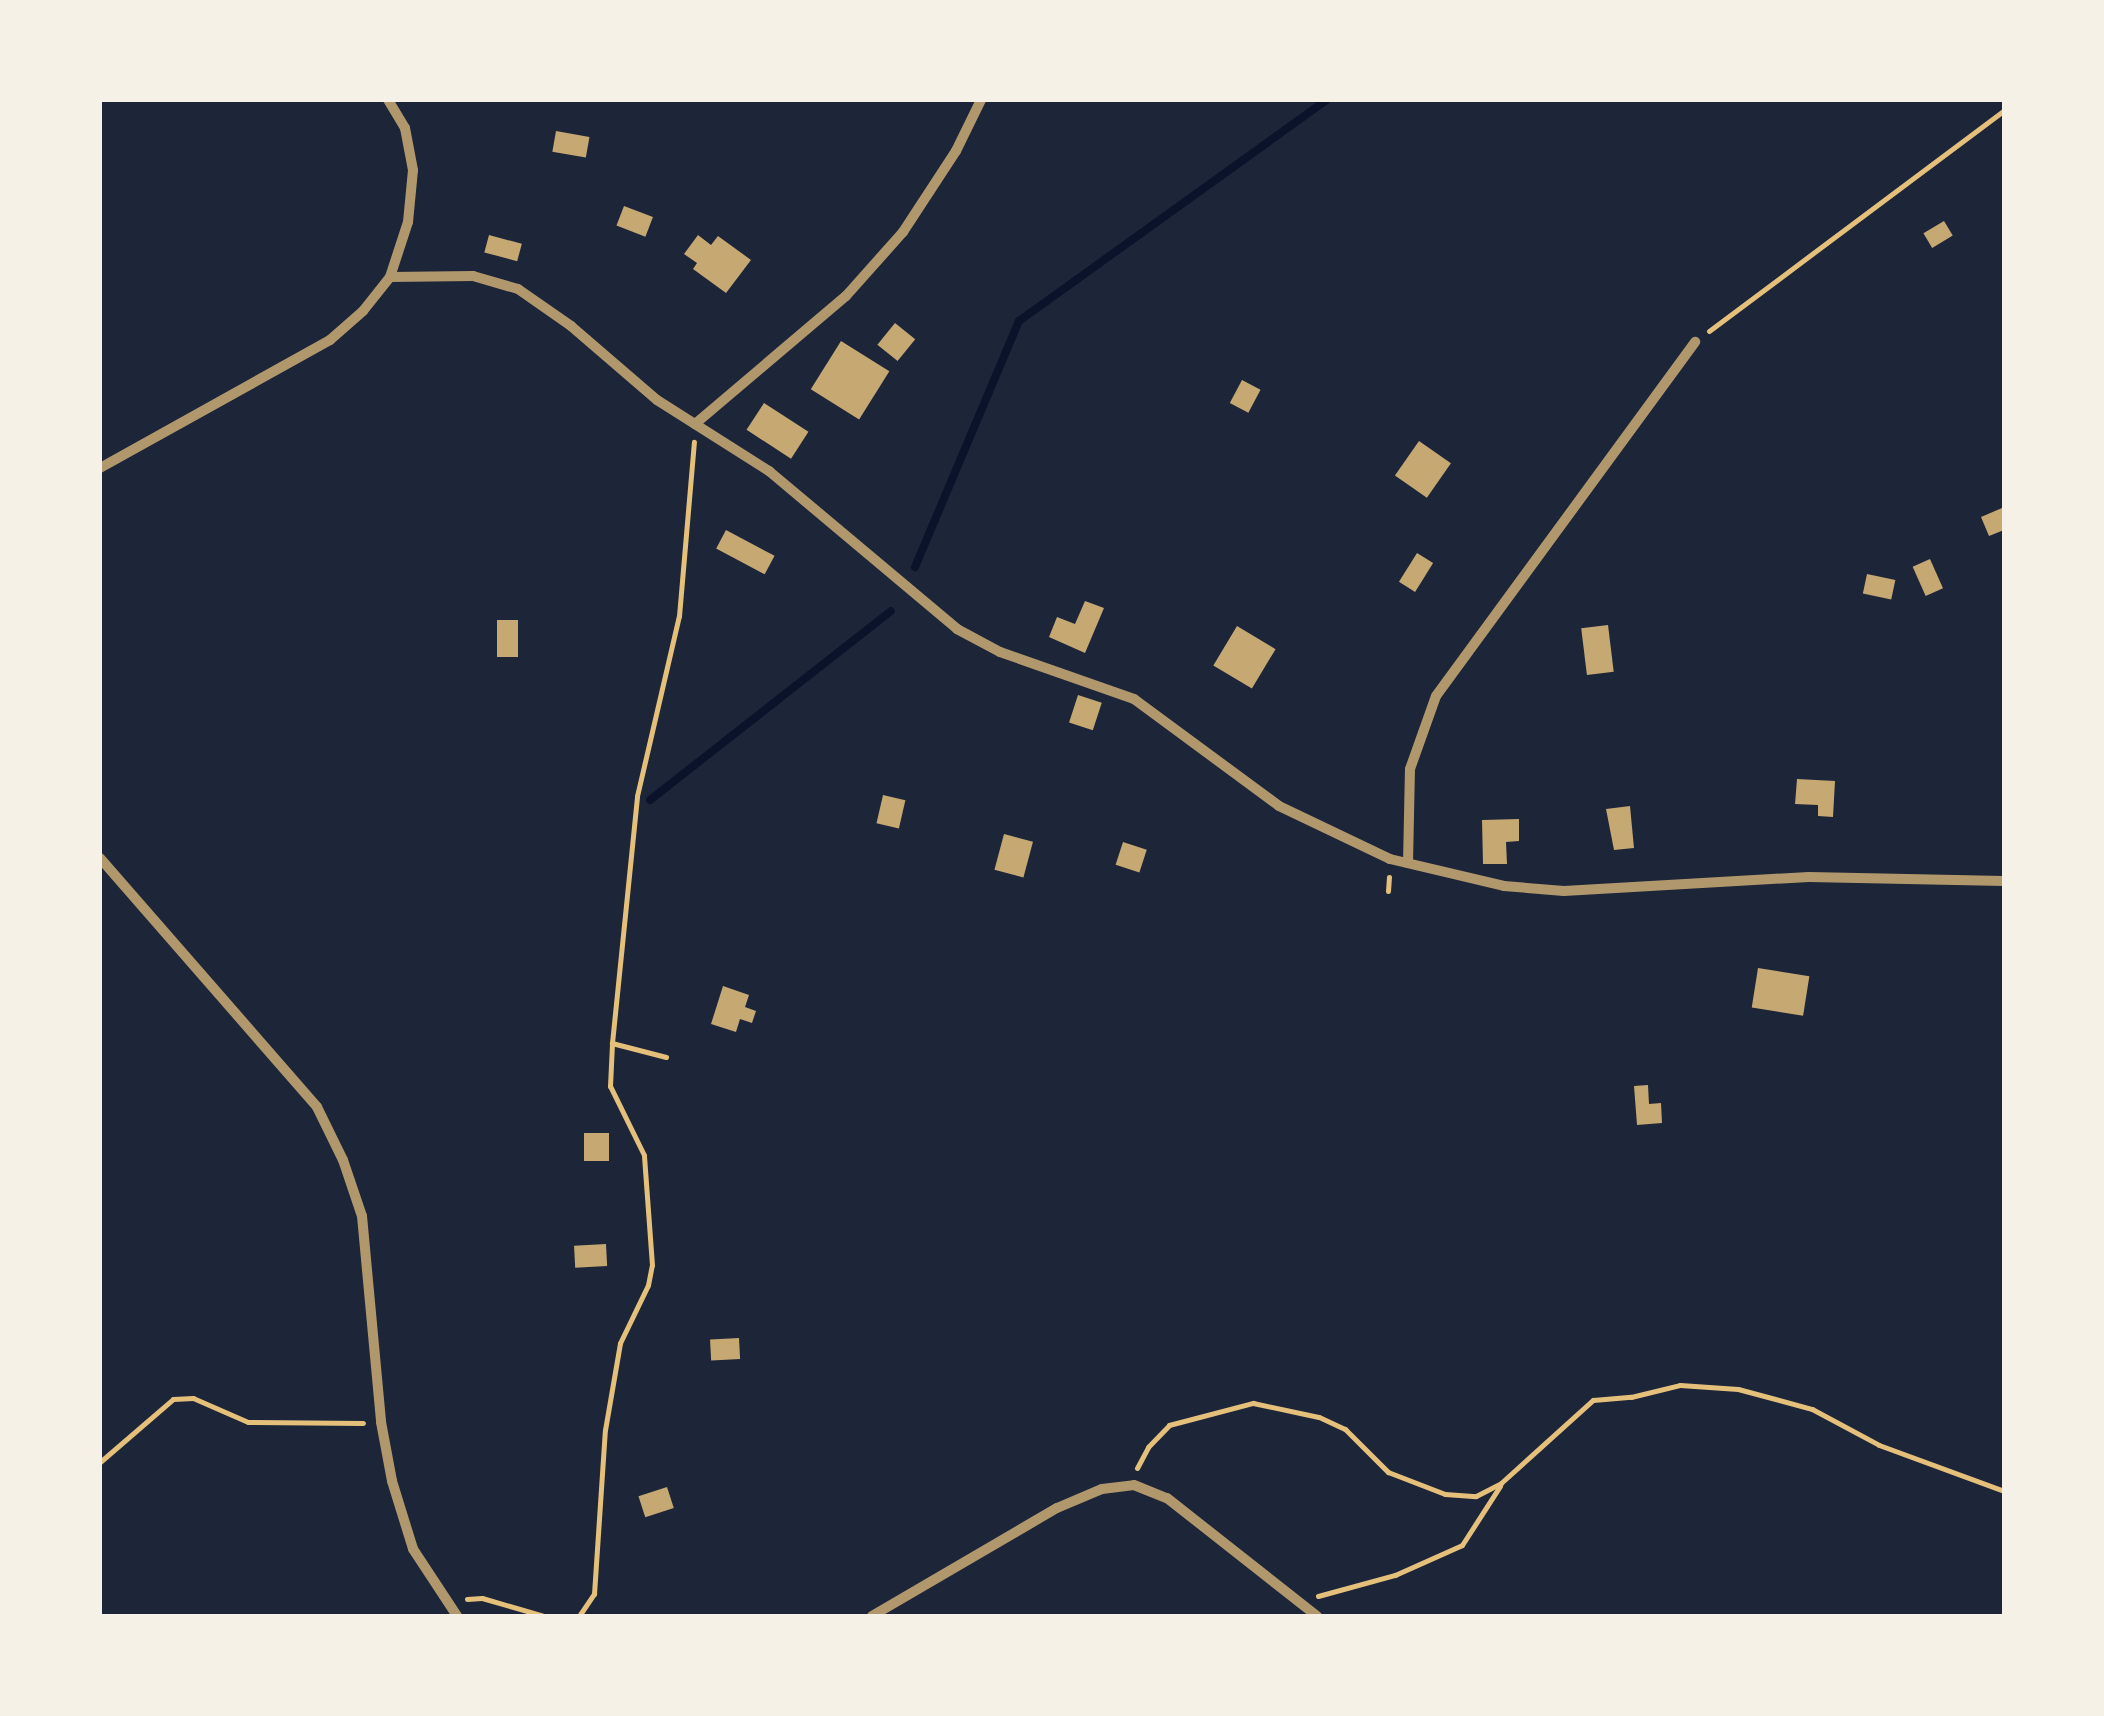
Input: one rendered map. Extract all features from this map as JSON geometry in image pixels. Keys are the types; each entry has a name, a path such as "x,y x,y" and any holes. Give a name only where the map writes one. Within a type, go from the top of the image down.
{"street":[{"path":"100,468 330,340 363,312 390,277 408,222 414,170 404,128 388,100"},
{"path":"695,424 846,296 903,232 956,151 981,100"},
{"path":"390,277 473,276 518,289 572,326 656,400 769,472 966,635 1000,652 1134,698 1278,806 1332,835 1408,863 1504,886 1564,891 1809,876 2004,881"},
{"path":"1408,863 1410,768 1436,696 1694,342"},
{"path":"100,858 317,1108 326,1125 362,1216 381,1422 392,1481 413,1550 457,1616"},
{"path":"872,1616 1057,1508 1102,1489 1134,1485 1166,1498 1317,1616"}],"path":[{"path":"1694,342 2004,110"},
{"path":"579,1616 594,1594 605,1430 620,1342 652,1265 644,1156 610,1086 612,1043 637,796 678,616 695,424"},
{"path":"612,1043 666,1056"},
{"path":"1134,1485 1148,1447 1169,1425 1253,1403 1319,1417 1345,1429 1388,1472 1445,1494 1476,1496 1501,1482 1593,1400 1631,1397 1680,1384 1738,1389 1812,1409 1879,1446 2004,1491"},
{"path":"100,1462 173,1399 194,1398 248,1422 381,1422"},
{"path":"1302,1603 1329,1590 1394,1575 1462,1545 1478,1526 1501,1482"},
{"path":"444,1600 482,1598 544,1616"}],"shaded area":[{"path":"100,100 2004,100 2004,1616 100,1616"}],"building":[{"path":"556,131 589,137 586,158 552,152"},
{"path":"624,206 653,217 645,237 616,226"},
{"path":"1944,221 1953,236 1932,248 1923,233"},
{"path":"489,235 522,244 517,261 484,252"},
{"path":"698,235 711,245 718,236 751,260 726,293 693,269 697,263 684,254"},
{"path":"895,323 915,339 898,361 877,345"},
{"path":"841,341 889,371 859,420 811,389"},
{"path":"1242,380 1261,390 1248,413 1230,403"},
{"path":"764,403 808,432 791,459 747,430"},
{"path":"1419,441 1451,463 1427,498 1395,475"},
{"path":"2002,508 2004,530 1989,536 1981,517"},
{"path":"726,530 775,556 765,574 716,549"},
{"path":"1417,553 1433,563 1415,592 1399,582"},
{"path":"1930,559 1943,588 1926,596 1913,567"},
{"path":"1867,574 1895,580 1891,600 1863,594"},
{"path":"1085,601 1104,608 1085,653 1049,637 1057,617 1075,624"},
{"path":"497,620 518,620 518,657 497,657"},
{"path":"1608,625 1614,672 1587,675 1581,628"},
{"path":"1237,626 1276,649 1252,689 1213,665"},
{"path":"1078,695 1102,703 1093,730 1069,723"},
{"path":"1797,779 1835,781 1833,817 1818,816 1818,805 1795,804"},
{"path":"883,795 905,800 899,828 876,823"},
{"path":"1630,806 1634,848 1614,850 1606,809"},
{"path":"1519,819 1519,841 1506,842 1507,864 1483,864 1482,820"},
{"path":"1004,834 1033,842 1023,878 994,870"},
{"path":"1123,842 1147,850 1139,873 1116,865"},
{"path":"1758,968 1809,976 1803,1016 1752,1008"},
{"path":"723,986 749,995 745,1007 756,1011 752,1023 740,1019 736,1032 711,1024"},
{"path":"1648,1085 1649,1104 1661,1103 1662,1123 1637,1125 1634,1086"},
{"path":"584,1133 609,1133 609,1161 584,1161"},
{"path":"606,1244 607,1266 575,1268 574,1246"},
{"path":"739,1338 740,1359 711,1360 710,1340"},
{"path":"667,1487 674,1508 645,1517 638,1496"}],"waterway":[{"path":"915,567 1019,321 1327,100"},
{"path":"650,800 891,611"}]}
